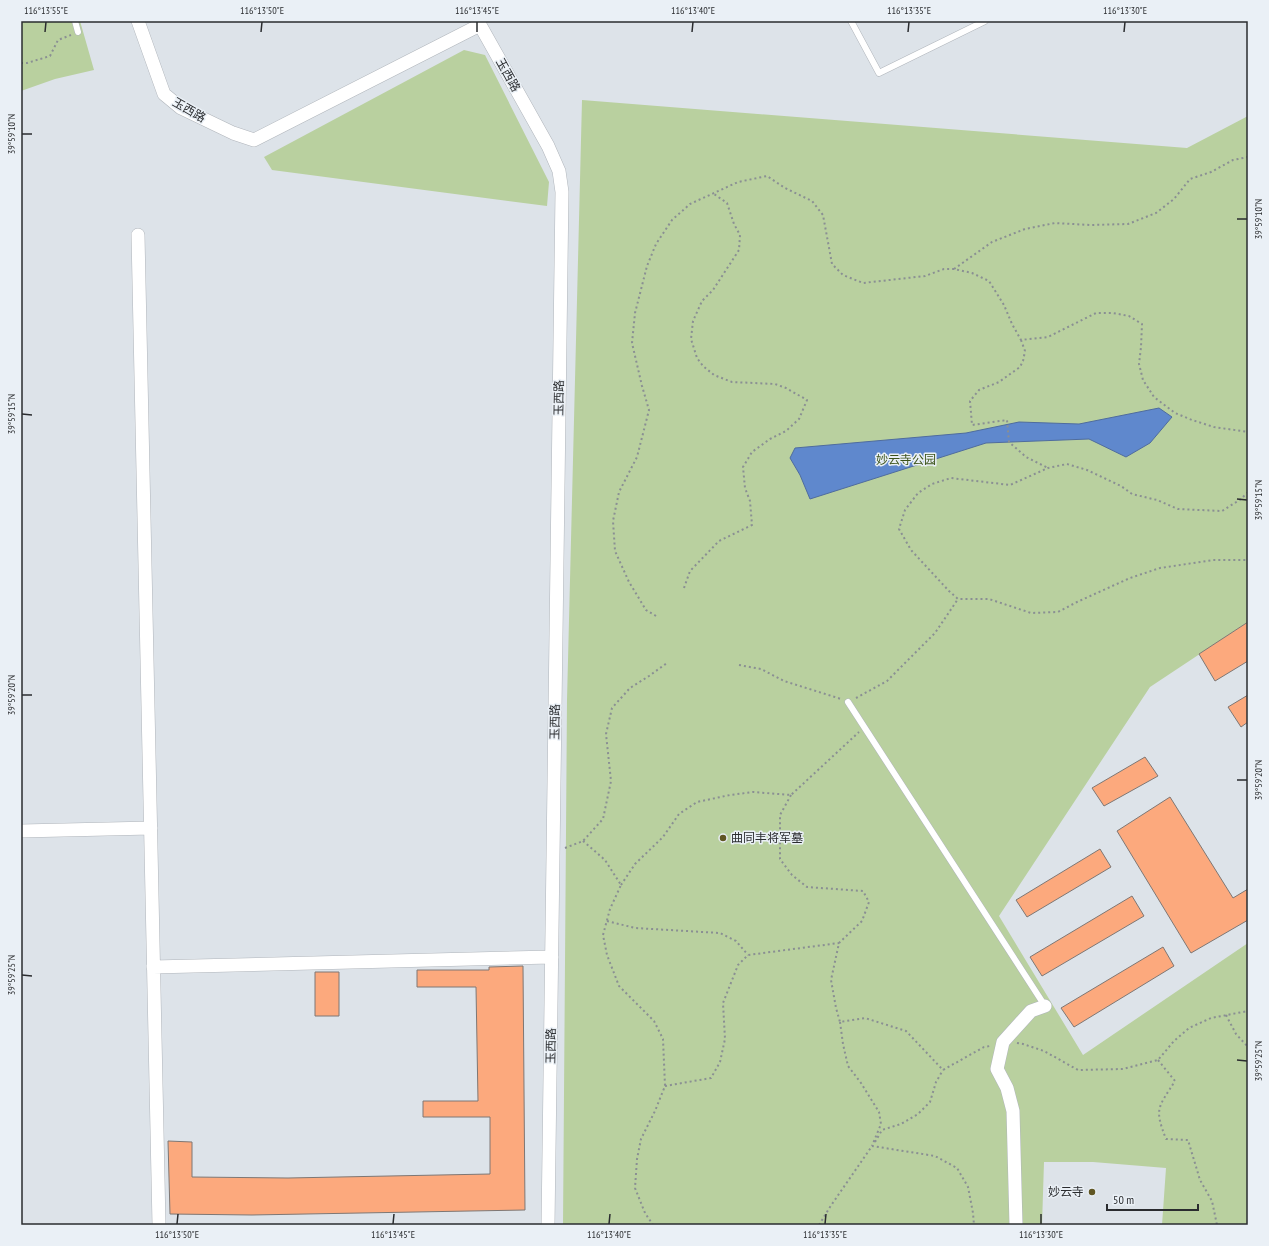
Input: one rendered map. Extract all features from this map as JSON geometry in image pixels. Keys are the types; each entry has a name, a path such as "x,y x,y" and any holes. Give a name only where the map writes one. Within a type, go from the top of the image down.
{"street":[{"name":"玉西路","path":"138,21 164,94 181,108 233,133 254,140 481,23 560,171 562,192 548,1225"},
{"path":"138,235 159,1225"},
{"path":"21,831 151,828"},
{"path":"153,967 552,957"},
{"path":"1016,1225 1013,1111 1006,1088 997,1069 1003,1042 1031,1012 1045,1006"}],"lane":[{"path":"75,21 78,32"},
{"path":"851,21 879,73 985,21"},
{"path":"848,702 1045,1006"}],"path":[{"path":"21,63 27,63 50,56 58,40 78,32"},
{"path":"954,269 992,242 1025,229 1055,223 1090,225 1128,224 1156,213 1174,199 1190,179 1211,172 1233,160 1248,157"},
{"path":"656,616 646,610 629,582 615,551 613,521 619,492 637,457 649,410 632,343 635,313 646,266 656,244 672,220 690,204 738,182 767,176 784,188 812,201 823,216 832,264 843,275 863,283 925,276 944,269 954,269 972,273 990,281 1004,305 1025,351 1020,367 999,382 979,390 970,401 972,425 1007,420 1009,442 1026,457 1048,468"},
{"path":"684,588 690,571 719,541 752,525 750,501 745,488 743,467 752,452 770,439 786,431 799,419 807,400 786,388 775,384 732,382 714,375 703,366 697,358 690,339 693,321 702,301 713,290 738,250 740,235 734,224 727,203 714,194"},
{"path":"1021,340 1048,337 1096,313 1113,313 1130,316 1142,324 1139,364 1143,380 1154,397 1175,413 1192,420 1214,427 1248,432"},
{"path":"1248,492 1241,499 1222,511 1178,509 1157,500 1132,494 1121,486 1067,464 1048,468 1010,485 951,478 932,484 918,493 904,510 899,529 911,550 949,592 958,599 989,599 1031,613 1058,612 1130,578 1160,568 1213,560 1248,560"},
{"path":"740,666 761,669 784,681 848,702 887,681 935,633 958,599"},
{"path":"553,853 583,841 603,819 610,781 606,734 612,708 630,688 667,663"},
{"path":"864,727 791,795 780,815 780,859 792,875 807,887 863,891 870,902 862,920 839,943 831,980 848,1066 861,1083 879,1112 881,1124 872,1146"},
{"path":"653,1225 645,1213 635,1188 637,1159 641,1139 655,1111 665,1086 663,1040 654,1020 619,986 607,955 603,934 610,909 621,885 635,864 663,837 679,814 697,802 753,792 791,795"},
{"path":"583,841 605,860 621,885"},
{"path":"607,921 636,928 720,933 736,941 748,954"},
{"path":"665,1086 711,1078 720,1062 725,1039 723,1003 738,965 748,954 839,943"},
{"path":"819,1225 882,1130 901,1124 918,1114 930,1102 936,1082 944,1070 984,1047 1003,1042 1023,1044 1044,1051 1078,1070 1123,1070 1158,1060 1174,1041 1189,1028 1211,1018 1248,1011"},
{"path":"1226,1015 1236,1034 1248,1047"},
{"path":"840,1022 865,1018 906,1031 944,1070"},
{"path":"1158,1060 1175,1081 1159,1106 1159,1120 1166,1139 1188,1140 1200,1180 1212,1202 1217,1225"},
{"path":"872,1146 935,1156 957,1168 968,1187 974,1225"}],"green space":[{"path":"21,21 80,21 94,70 55,79 21,91"},
{"path":"464,50 485,55 549,182 547,206 272,170 264,157"},
{"name":"妙云寺公园","path":"582,100 1187,148 1248,116 1248,622 1150,687 999,916 1083,1055 1248,943 1248,1225 1162,1225 1166,1168 1093,1162 1044,1162 1042,1225 563,1225 567,700"}],"water":[{"path":"1159,408 1172,417 1150,443 1126,457 1089,439 986,443 810,499 800,475 790,458 795,448 966,433 1019,422 1079,424"}],"building":[{"path":"1248,622 1248,661 1215,681 1199,654"},
{"path":"1248,695 1248,722 1241,727 1228,707"},
{"path":"1145,757 1158,776 1104,806 1092,788"},
{"path":"1170,797 1233,898 1248,889 1248,920 1191,953 1117,831"},
{"path":"1100,849 1111,867 1027,917 1016,900"},
{"path":"1132,896 1144,916 1042,976 1030,957"},
{"path":"1163,947 1174,966 1074,1027 1061,1008"},
{"path":"523,966 525,1210 252,1215 170,1214 168,1141 192,1142 192,1177 288,1178 490,1174 490,1117 423,1117 423,1101 478,1101 476,987 417,987 417,970 489,970 489,967"},
{"path":"315,972 339,972 339,1016 315,1016"}],"place":[{"name":"曲同丰将军墓","path":"723,838"},
{"name":"妙云寺","path":"1092,1192"}]}
